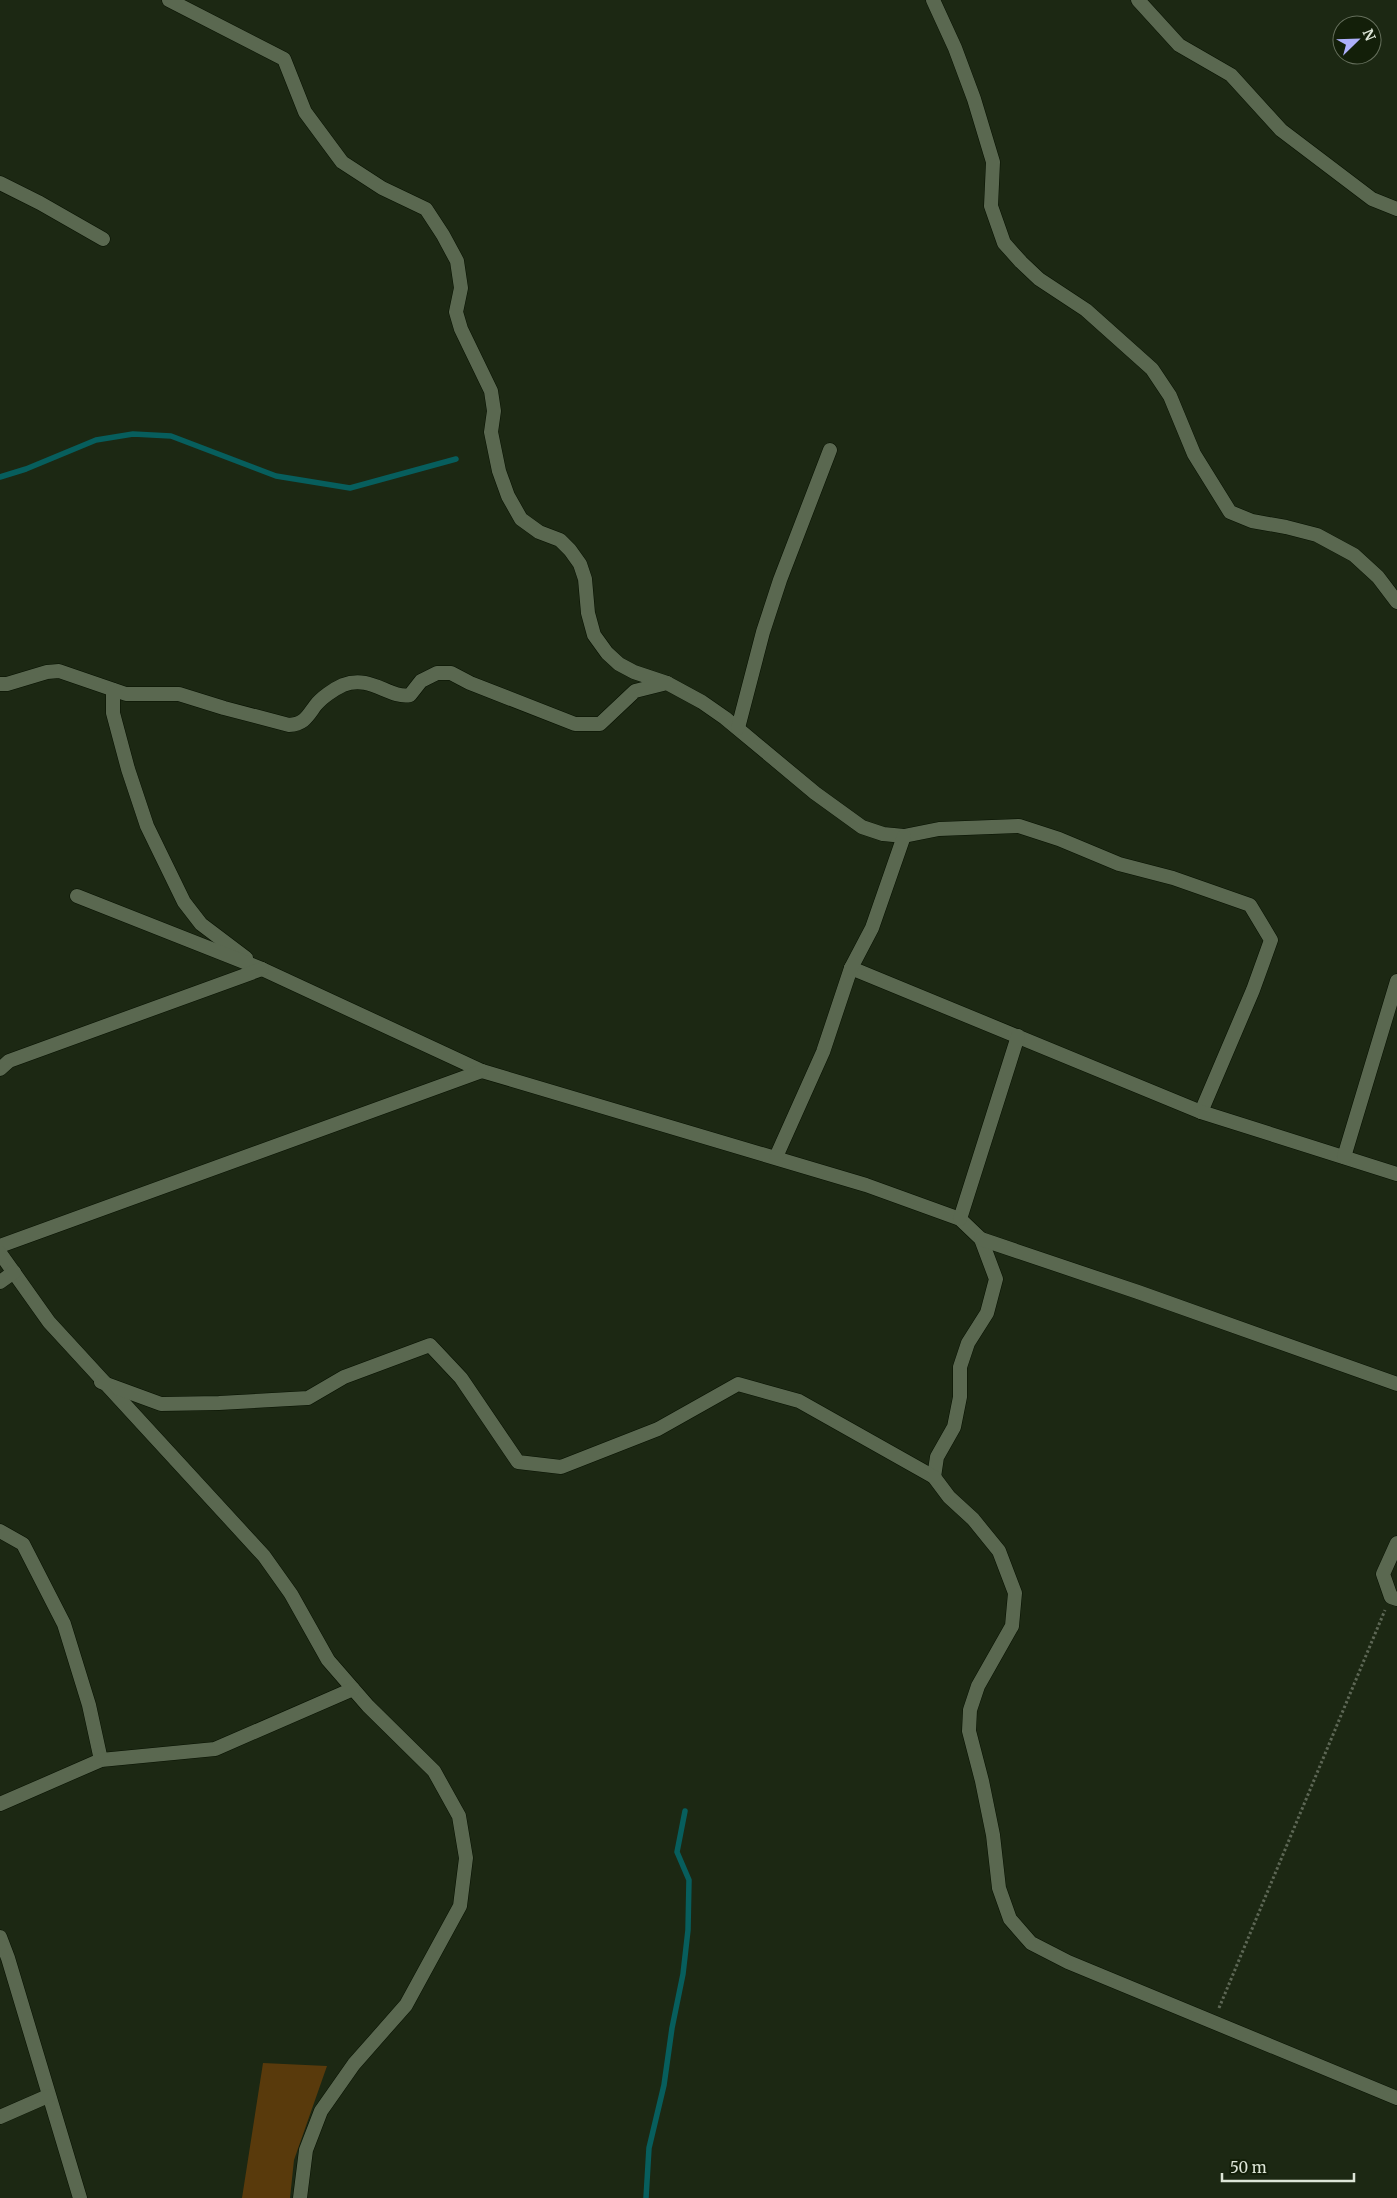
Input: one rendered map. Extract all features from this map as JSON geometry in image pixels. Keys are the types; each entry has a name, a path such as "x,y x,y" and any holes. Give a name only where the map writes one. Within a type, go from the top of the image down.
{"street":[{"path":"169,0 284,59 305,112 342,162 382,188 426,210 443,235 457,261 461,288 456,312 461,329 491,391 494,411 491,432 499,471 508,496 521,519 538,532 560,540 580,564 585,579 588,612 594,635 607,653 620,664 634,672 667,683 702,702 738,728 815,794 862,827 882,834 904,836 939,829 1019,826 1059,839 1119,864 1173,878 1250,905 1271,940 1253,990 1201,1112"},
{"path":"933,0 955,48 974,99 993,162 991,206 1004,243 1020,262 1039,279 1086,310 1152,369 1170,396 1194,454 1230,512 1252,521 1317,535 1332,543 1360,560 1378,577 1397,602"},
{"path":"1138,0 1179,45 1231,75 1281,130 1372,199 1397,209"},
{"path":"0,183 40,203 103,239"},
{"path":"738,728 763,632 780,580 830,450"},
{"path":"0,684 7,684 47,672 60,671 126,694 179,694 279,724 298,724 307,718 316,704 344,685 371,683 403,696 410,695 421,681 437,673 451,673 470,683 575,724 600,724 635,691 667,683"},
{"path":"113,690 113,713 128,769 147,826 184,902 201,924 262,969"},
{"path":"776,1157 823,1052 851,968 872,928 904,836"},
{"path":"77,896 262,969 482,1071 776,1157 866,1185 960,1219 981,1240 996,1279 988,1313 968,1343 960,1367 960,1397 954,1427 938,1457 934,1478"},
{"path":"851,968 1201,1112 1397,1174"},
{"path":"0,1069 9,1061 262,969"},
{"path":"1344,1157 1397,981"},
{"path":"960,1219 1018,1036"},
{"path":"0,1246 482,1071"},
{"path":"981,1240 1138,1292 1397,1384"},
{"path":"0,1253 48,1322 264,1556 291,1594 328,1660 368,1706 434,1771 459,1816 466,1858 460,1906 406,2005 354,2064 321,2110 306,2150 300,2198"},
{"path":"0,1282 14,1272"},
{"path":"102,1382 161,1404 308,1398 344,1377 430,1345 461,1378 518,1462 561,1467 658,1429 738,1384 799,1401 934,1478 949,1497 974,1519 1000,1552 1015,1593 1012,1626 978,1686 970,1710 969,1731 993,1835 999,1888 1010,1919 1030,1943 1068,1962 1397,2098"},
{"path":"0,1531 23,1544 64,1624 89,1705 101,1760"},
{"path":"1394,1598 1383,1574 1397,1543"},
{"path":"0,1804 101,1760 215,1749 353,1689"},
{"path":"0,1937 80,2198"},
{"path":"0,2117 48,2096"}],"path":[{"path":"1213,2022 1394,1598"}],"shaded area":[{"path":"263,2063 327,2066 294,2160 290,2198 242,2198"}],"waterway":[{"path":"0,477 26,469 96,440 133,434 171,436 276,476 350,488 456,459"},
{"path":"646,2198 649,2148 664,2085 672,2028 683,1974 688,1930 689,1880 677,1852 685,1811"}]}
